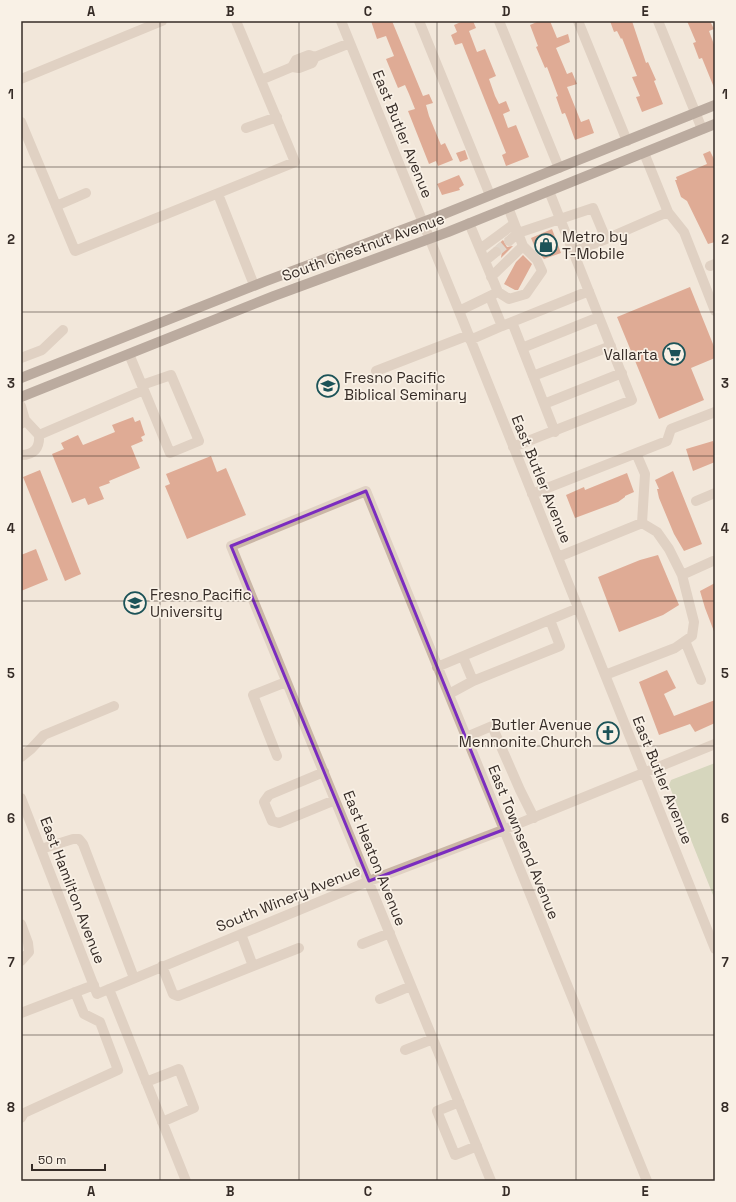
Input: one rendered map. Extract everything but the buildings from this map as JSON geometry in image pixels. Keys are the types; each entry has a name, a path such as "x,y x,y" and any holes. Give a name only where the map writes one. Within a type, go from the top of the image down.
{"main road":[{"name":"South Chestnut Avenue","path":"21,378 254,285 423,222 715,105"},
{"name":"South Chestnut Avenue","path":"21,397 274,296 469,223 715,124"}],"street":[{"path":"21,79 162,21"},
{"path":"21,122 75,251 295,162 236,21"},
{"name":"East Butler Avenue","path":"341,21 460,311 513,448 715,949"},
{"path":"419,21 490,195"},
{"path":"499,21 559,168"},
{"path":"578,21 626,141"},
{"path":"658,21 702,129"},
{"path":"261,80 292,67 296,60 309,55 315,57 350,43"},
{"path":"246,128 277,117"},
{"path":"644,153 668,212 684,232 715,311"},
{"path":"513,448 632,400 549,191"},
{"path":"56,206 86,193"},
{"path":"218,194 254,285"},
{"path":"460,311 494,294 509,299 526,294 542,271 537,260 523,246 508,207"},
{"path":"480,249 516,229 560,220 593,208 606,239"},
{"path":"573,252 668,212"},
{"path":"469,223 491,277 502,326"},
{"path":"509,241 516,229"},
{"path":"491,277 523,246"},
{"path":"485,261 496,252"},
{"path":"376,371 502,326 589,291"},
{"path":"522,348 599,317"},
{"path":"512,322 555,432"},
{"path":"21,358 42,350 62,330"},
{"path":"533,376 611,346"},
{"path":"39,435 143,387 171,375 199,441 170,453 143,387 129,354"},
{"path":"544,404 622,373"},
{"path":"21,406 23,422 39,435 40,444 36,450 29,454 21,455"},
{"path":"532,494 667,441 671,429 715,412"},
{"path":"636,453 645,474 642,523"},
{"name":"East Townsend Avenue","path":"231,546 366,491 647,1181"},
{"path":"696,501 715,493"},
{"path":"558,557 642,523"},
{"path":"605,675 675,648 692,636 694,622 682,574 669,549 657,532 642,523"},
{"name":"East Heaton Avenue","path":"231,546 491,1181"},
{"path":"682,574 713,561"},
{"path":"437,667 578,608"},
{"path":"448,694 473,681 560,646 550,620"},
{"path":"685,640 701,680"},
{"path":"463,657 473,681"},
{"path":"278,756 253,695 286,682"},
{"path":"21,757 44,736 114,706"},
{"path":"466,737 492,726 534,818"},
{"name":"South Winery Avenue","path":"21,1013 75,992 108,989 369,881 534,818 715,744"},
{"path":"324,772 269,795 264,802 272,821 279,823 335,800"},
{"name":"East Hamilton Avenue","path":"21,798 95,989"},
{"path":"41,849 73,839 79,839 83,844 134,978"},
{"path":"21,924 28,943 29,952 21,961"},
{"path":"362,944 390,933"},
{"path":"241,934 254,966"},
{"path":"162,966 173,994 178,996 299,948"},
{"path":"380,999 411,986"},
{"path":"108,989 186,1181"},
{"path":"21,1118 24,1113 118,1070 100,1022 84,1014 75,992"},
{"path":"405,1050 433,1038"},
{"path":"146,1082 179,1069 194,1108 162,1122"},
{"path":"459,1102 437,1110 455,1155 477,1146"}],"highlighted area":[{"path":"366,491 503,830 369,881 231,546"}],"green space":[{"path":"715,763 715,900 669,785 671,780"}],"tunnel":[{"path":"496,252 509,241"}],"place":[{"name":"Metro by T-Mobile","path":"546,245"},
{"name":"Vallarta","path":"674,354"},
{"name":"Fresno Pacific Biblical Seminary","path":"328,386"},
{"name":"Fresno Pacific University","path":"135,603"},
{"name":"Butler Avenue Mennonite Church","path":"608,733"}]}
